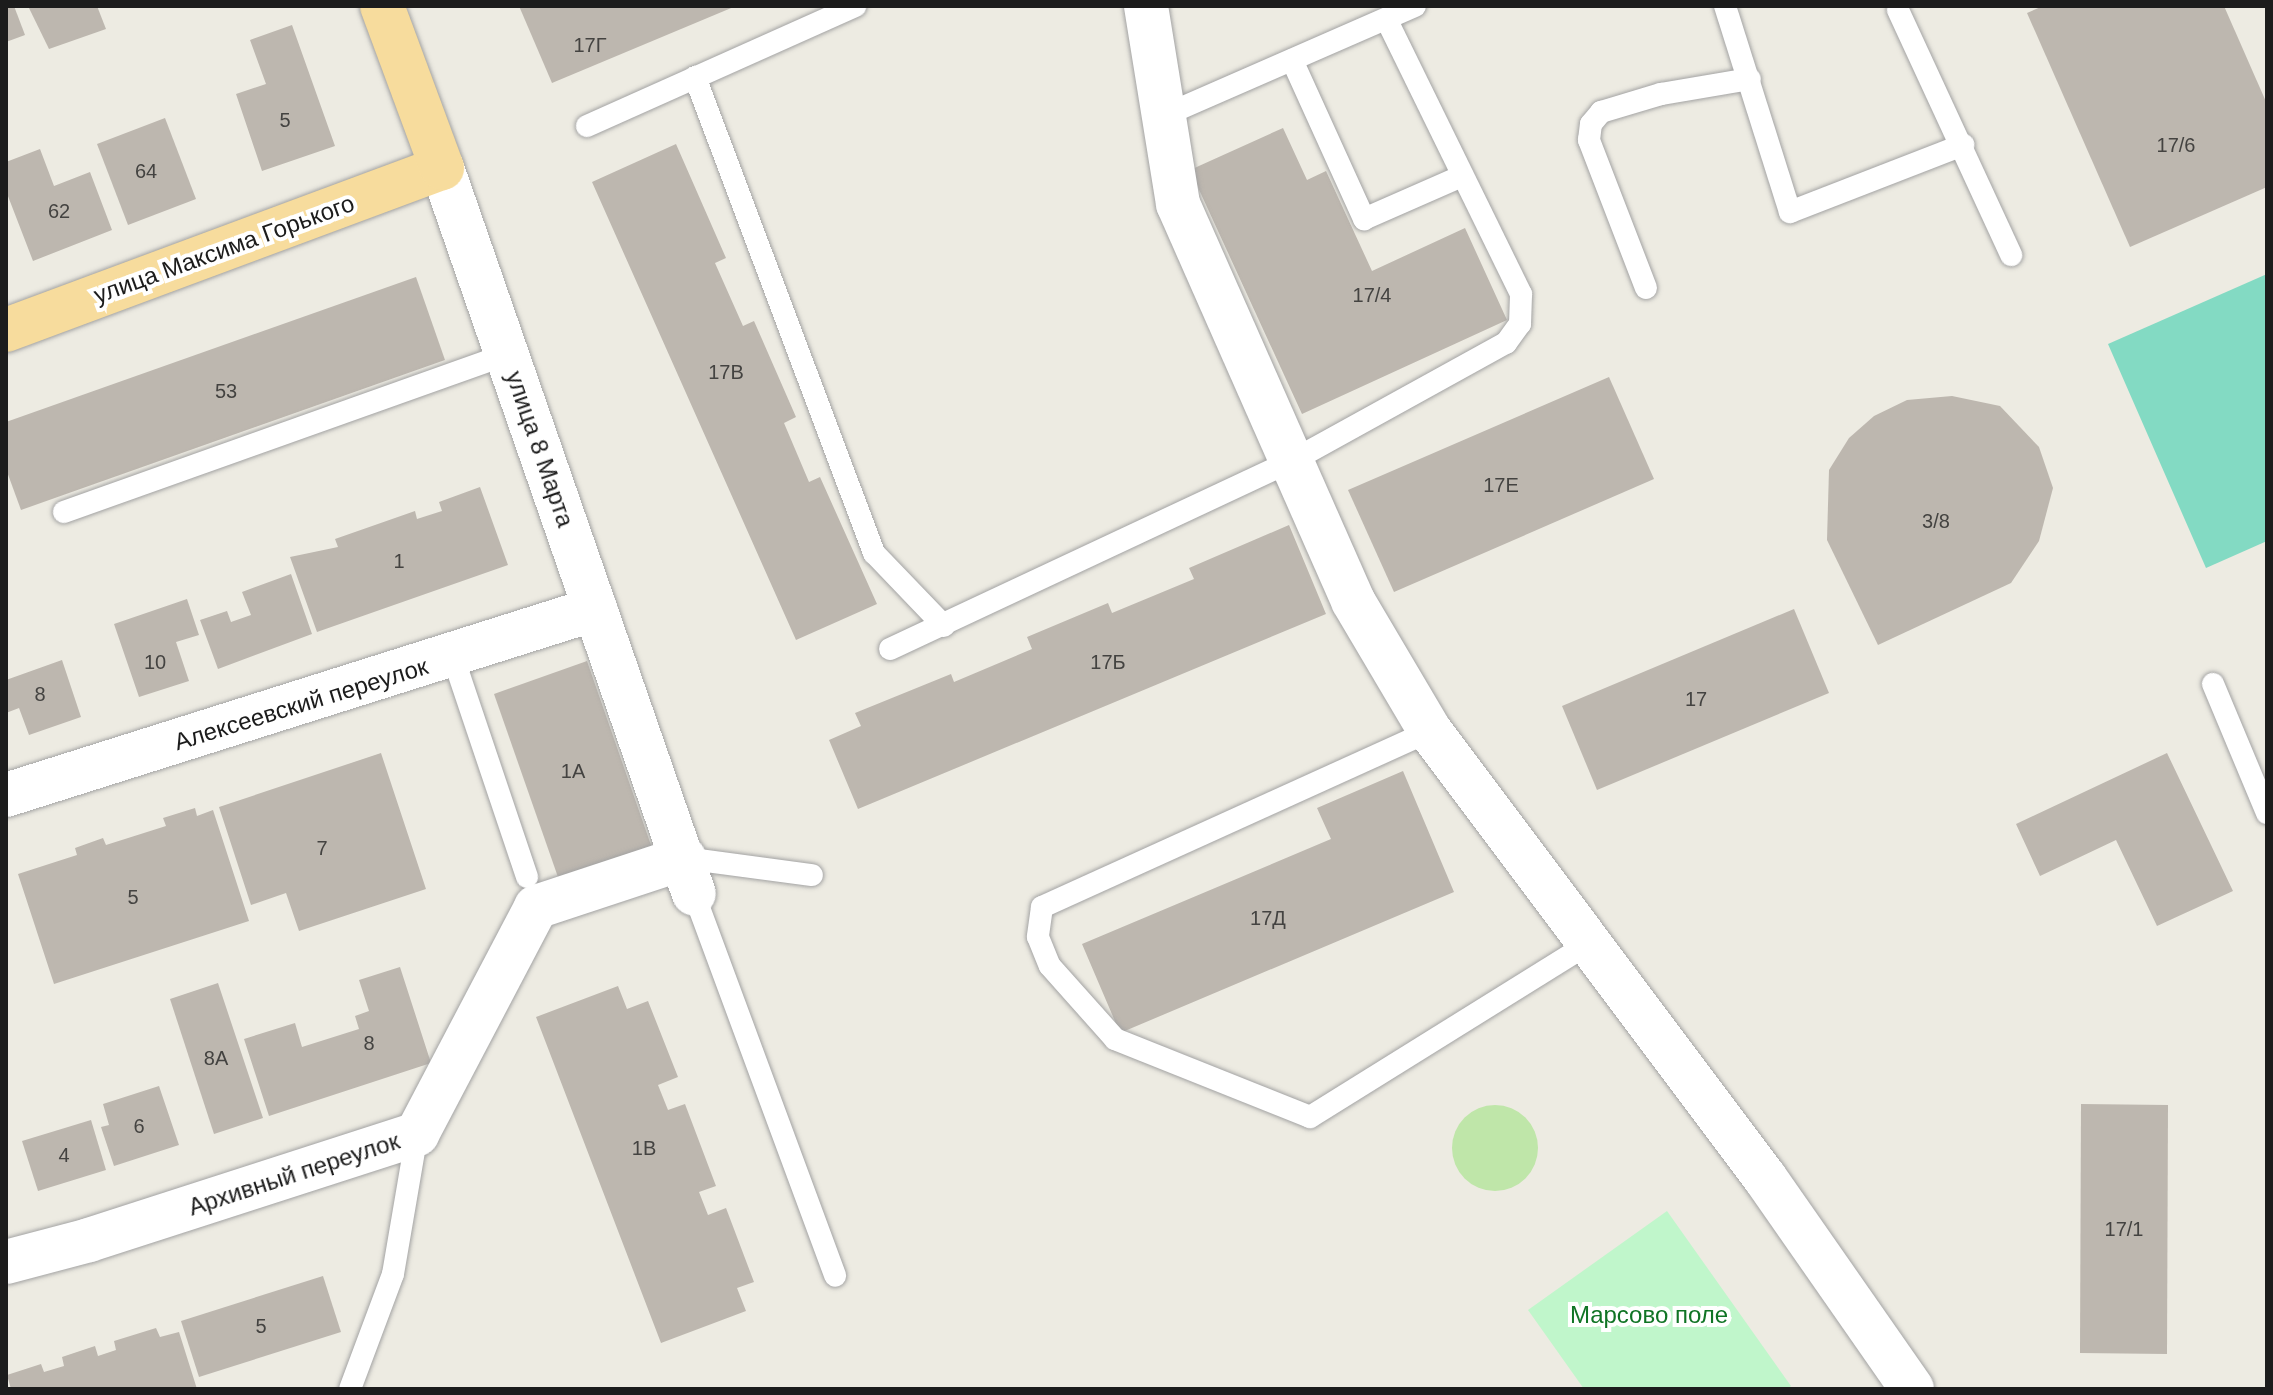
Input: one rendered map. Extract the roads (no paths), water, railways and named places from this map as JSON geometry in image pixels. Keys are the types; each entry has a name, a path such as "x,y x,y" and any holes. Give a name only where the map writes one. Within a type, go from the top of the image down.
{"main road":[{"name":"улица 8 Марта","path":"382,6 442,168"},
{"name":"улица Максима Горького","path":"6,330 442,168"}],"street":[{"path":"1146,6 1178,204 1353,601 1430,731 1771,1186 1912,1389"},
{"name":"улица 8 Марта","path":"442,168 689,876"},
{"name":"Алексеевский переулок","path":"6,795 453,657 595,609"},
{"name":"Архивный переулок","path":"6,1262 89,1240 417,1134 536,907 689,876"}],"lane":[{"path":"587,126 855,6"},
{"path":"1163,116 1415,6"},
{"path":"1725,6 1790,212 1963,145"},
{"path":"1898,10 1963,145 2011,255"},
{"path":"890,649 1290,462 1506,343 1520,324 1521,294 1387,20"},
{"path":"1292,60 1364,219 1462,176"},
{"path":"695,77 874,553 944,626"},
{"path":"1646,288 1589,140 1591,124 1601,112 1661,94 1750,79"},
{"path":"64,512 507,354"},
{"path":"453,657 527,877"},
{"path":"2213,684 2267,813"},
{"path":"1430,731 1042,907 1038,937 1050,966 1115,1039 1310,1117 1590,943"},
{"path":"812,875 689,876 835,1276"},
{"path":"350,1389 393,1274 417,1134"}],"park label":[{"name":"Марсово поле","path":"1649,1315"}]}
